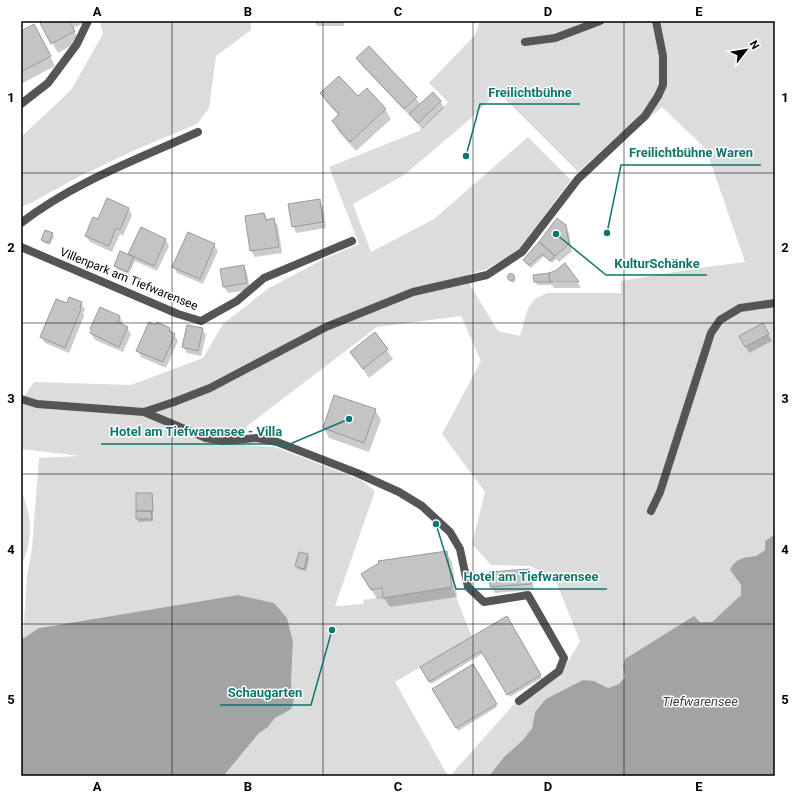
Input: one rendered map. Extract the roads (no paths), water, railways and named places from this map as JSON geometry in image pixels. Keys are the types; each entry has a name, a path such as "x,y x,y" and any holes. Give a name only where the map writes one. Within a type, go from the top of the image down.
{"street":[{"path":"21,104 48,83 77,44 88,21"},
{"path":"526,42 555,38 600,21"},
{"path":"144,412 210,388 326,328 413,292 487,275 522,252 578,179 645,116 658,96 663,85 663,56 656,21"},
{"path":"21,223 31,215 79,186 198,132"},
{"name":"Villenpark am Tiefwarensee","path":"21,247 178,314 201,321 237,301 264,278 352,241"},
{"path":"651,511 660,492 710,332 720,320 740,308 775,303"},
{"path":"21,399 38,404 144,412 206,438 223,441 257,438 277,442 357,473 400,492 422,506 450,532 460,549 468,587 484,602 528,595 564,658 559,671 519,701"}],"water":[{"name":"Tiefwarensee","path":"775,534 775,776 489,776 504,757 523,740 532,728 535,712 546,699 583,680 594,681 608,688 619,684 625,677 623,667 625,659 694,616 700,622 712,622 741,595 741,585 730,570 734,563 741,559 756,556 765,550 765,541"},
{"path":"238,595 274,603 287,618 293,642 291,684 294,698 293,705 290,710 275,718 268,727 259,733 225,776 21,776 21,640 39,628"}],"place":[{"name":"Freilichtbühne","path":"466,156"},
{"name":"Freilichtbühne Waren","path":"607,233"},
{"name":"KulturSchänke","path":"556,234"},
{"name":"Hotel am Tiefwarensee - Villa","path":"349,419"},
{"name":"Hotel am Tiefwarensee","path":"436,524"},
{"name":"Schaugarten","path":"332,630"}]}
